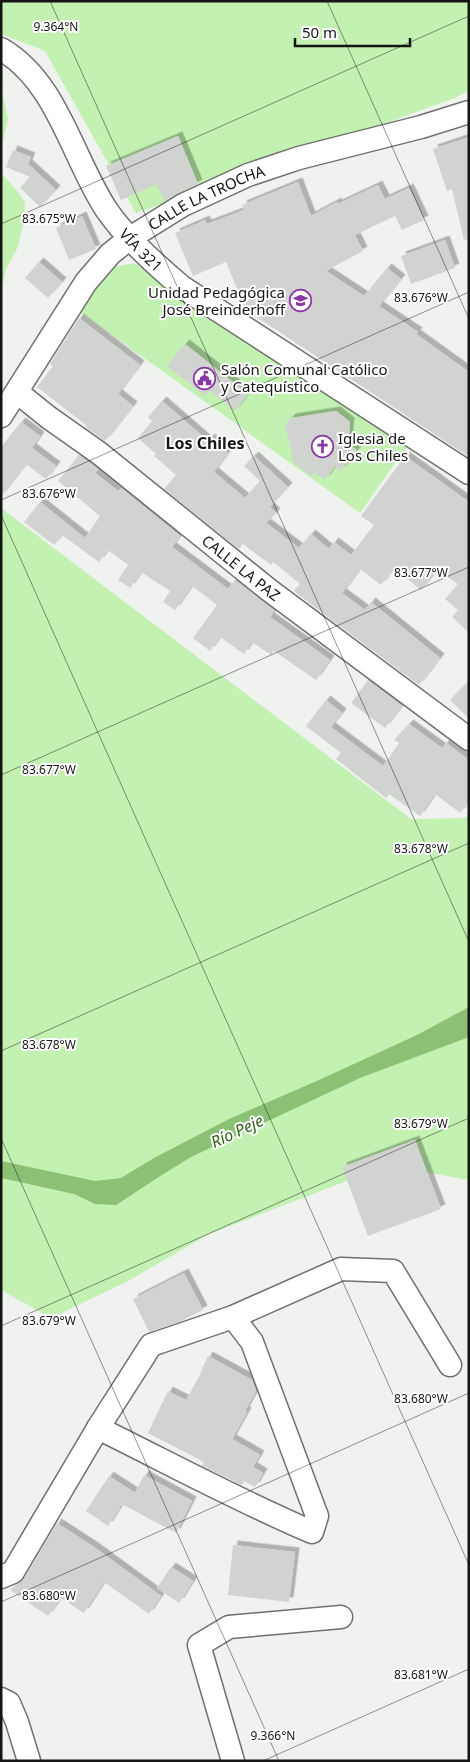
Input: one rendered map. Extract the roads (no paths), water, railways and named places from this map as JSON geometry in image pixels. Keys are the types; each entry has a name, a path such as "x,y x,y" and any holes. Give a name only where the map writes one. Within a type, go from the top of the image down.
{"street":[{"name":"VÍA 321","path":"1,49 22,64 46,93 106,209 130,238 160,269 182,287 469,473"},
{"name":"CALLE LA TROCHA","path":"1,416 86,282 110,254 130,238 183,205 248,174 299,158 422,127 469,112"},
{"name":"CALLE LA PAZ","path":"17,392 48,417 100,453 269,590 469,739"},
{"path":"1,1577 13,1572 98,1428 151,1345 233,1317 340,1269 393,1271 450,1365"},
{"path":"98,1428 262,1511 312,1532 317,1516 252,1342 233,1317"},
{"path":"233,1761 199,1644 229,1627 342,1617"},
{"path":"1,1699 9,1702 29,1761"}],"water":[{"name":"Río Peje","path":"469,1007 469,1037 360,1078 191,1157 116,1205 95,1204 74,1194 1,1178 1,1161 95,1181 121,1178 154,1158 229,1119 417,1035"}],"place":[{"name":"Unidad Pedagógica José Breinderhoff","path":"301,301"},
{"name":"Salón Comunal Católico y Catequístico","path":"205,378"},
{"name":"Iglesia de Los Chiles","path":"322,447"}],"district":[{"name":"Los Chiles","path":"205,443"}]}
